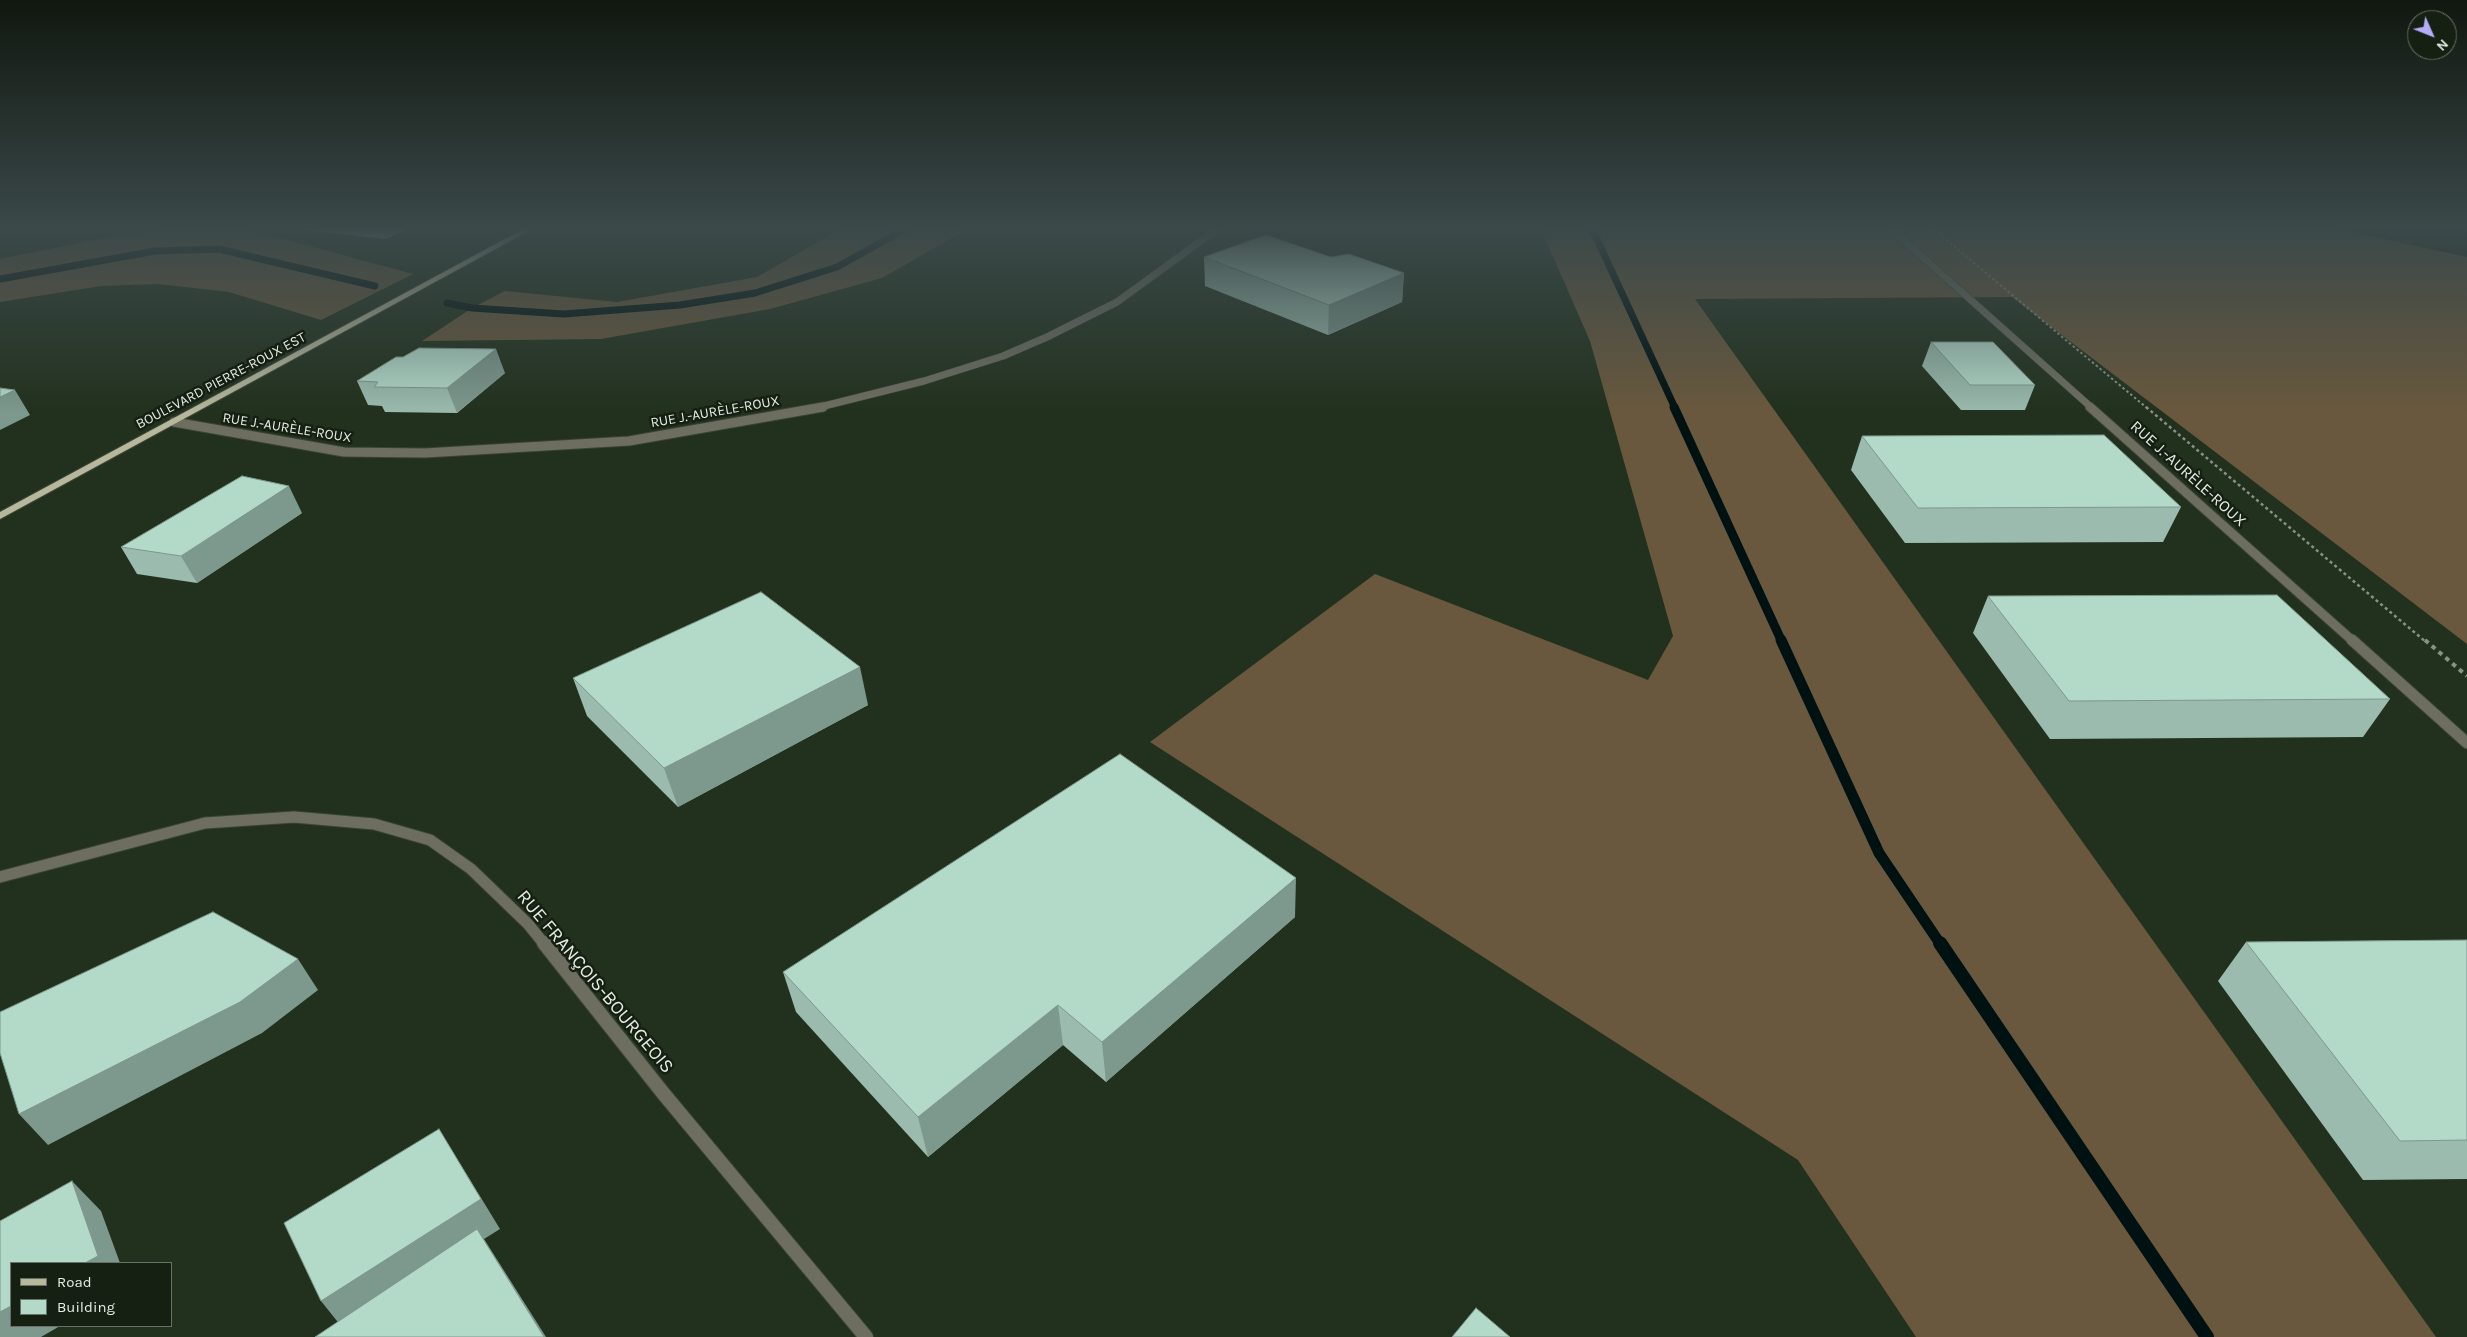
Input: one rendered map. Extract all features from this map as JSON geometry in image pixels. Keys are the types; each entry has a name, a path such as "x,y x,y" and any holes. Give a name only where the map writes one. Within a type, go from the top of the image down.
{"main road":[{"name":"BOULEVARD PIERRE-ROUX EST","path":"0,516 419,289"}],"street":[{"name":"RUE J.-AURÈLE-ROUX","path":"174,422 261,439 344,452 425,452 629,441 822,407 924,381 1002,356 1047,337 1117,302 1134,289"},
{"name":"RUE J.-AURÈLE-ROUX","path":"1959,289 2467,743"},
{"name":"RUE FRANÇOIS-BOURGEOIS","path":"0,877 205,822 294,817 374,824 430,840 471,868 528,924 663,1093 866,1337"}],"path":[{"path":"2005,289 2467,676"}],"shaded area":[{"path":"0,289 2408,289 2467,303 2467,1337 0,1337"},
{"path":"0,289 80,289 0,302"},
{"path":"206,289 382,289 321,320 229,292"},
{"path":"688,289 841,289 770,309 601,339 422,341 472,308 505,291 617,302"},
{"path":"1567,289 2467,289 2467,644 2012,297 1695,299 2436,1337 1916,1337 1798,1160 1150,742 1375,574 1648,680 1673,636 1590,341"}],"building":[{"path":"1288,289 1366,289 1329,305"},
{"path":"1931,342 1993,342 2035,385 1970,385"},
{"path":"419,348 496,349 447,388 374,387 378,382 357,381 396,357 403,357"},
{"path":"0,388 15,390 0,397"},
{"path":"2104,435 2181,507 1918,508 1862,436"},
{"path":"242,476 289,486 181,556 121,547"},
{"path":"761,592 860,667 664,768 573,678"},
{"path":"2277,595 2390,699 2069,701 1988,596"},
{"path":"1120,754 1296,878 1102,1042 1058,1005 918,1117 783,972"},
{"path":"213,912 298,959 240,1002 19,1114 0,1053 0,1012"},
{"path":"2467,940 2467,1140 2400,1141 2246,942"},
{"path":"439,1129 481,1199 321,1301 284,1223"},
{"path":"72,1181 98,1256 87,1262 10,1262 10,1307 0,1312 0,1221"},
{"path":"477,1229 544,1337 315,1337"},
{"path":"1476,1308 1510,1337 1452,1337"}],"waterway":[{"path":"447,303 472,308 564,314 680,305 755,293 766,289"},
{"path":"1620,289 1675,408"},
{"path":"1674,407 1782,642"},
{"path":"1781,640 1879,853 1941,945"},
{"path":"1940,943 2207,1337"}]}
